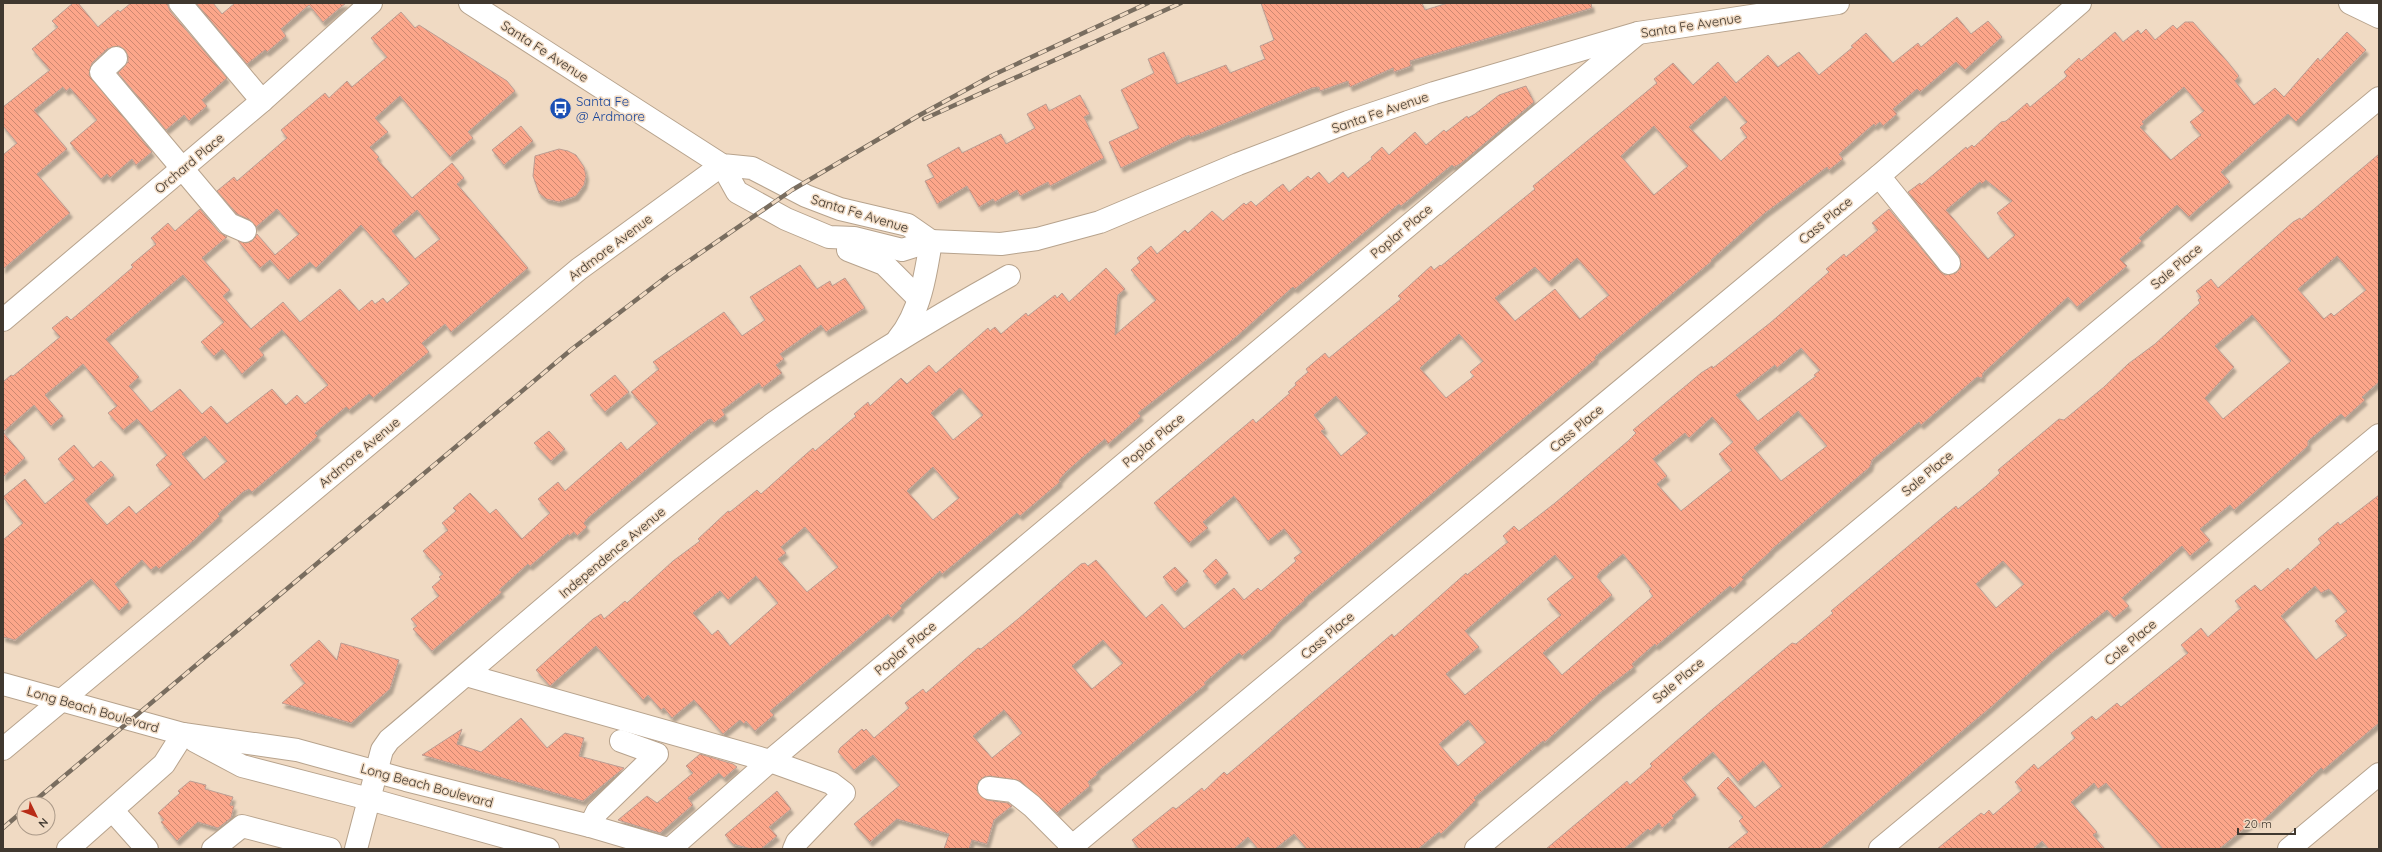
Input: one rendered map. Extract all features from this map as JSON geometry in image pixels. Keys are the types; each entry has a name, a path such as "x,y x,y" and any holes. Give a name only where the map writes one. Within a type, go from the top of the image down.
{"street":[{"path":"180,3 262,101"},
{"name":"Orchard Place","path":"3,320 262,101 372,3"},
{"name":"Santa Fe Avenue","path":"470,3 722,165 752,168 806,196 840,209 908,225 931,241"},
{"name":"Santa Fe Avenue","path":"722,165 737,192 786,219 829,237 854,238 902,250 931,241 967,244 1001,244 1037,240 1100,222 1238,164 1348,122 1434,93 1638,33 1838,3"},
{"name":"Cass Place","path":"1071,848 1879,176 2080,3"},
{"path":"2350,3 2379,17"},
{"name":"Poplar Place","path":"669,849 770,761 1638,33"},
{"path":"116,58 101,72 229,224 245,232"},
{"name":"Sale Place","path":"1476,849 2379,98"},
{"name":"Ardmore Avenue","path":"3,749 579,269 722,165"},
{"path":"1879,176 1950,263"},
{"path":"829,237 849,250 884,264 918,298"},
{"name":"Independence Avenue","path":"896,341 906,329 918,298 928,262 931,241"},
{"name":"Independence Avenue","path":"356,849 382,750 389,740 641,527 774,423 896,341 1009,276"},
{"name":"Cole Place","path":"1880,849 2379,435"},
{"path":"466,675 770,761 831,783 844,793 797,842 794,849"},
{"name":"Long Beach Boulevard","path":"3,684 183,734 298,750 376,772 590,826 669,849"},
{"path":"68,849 113,811 164,764 183,734"},
{"name":"Long Beach Boulevard","path":"183,734 242,766 370,798 539,848"},
{"path":"590,826 597,812 657,754 622,741"},
{"path":"2289,849 2379,774"},
{"path":"989,788 1013,792 1032,806 1071,848"},
{"path":"113,811 147,849"},
{"path":"213,849 242,826 330,849"}],"building":[{"path":"73,3 78,3 98,27 118,10 120,12 131,3 167,3 170,11 227,78 202,100 207,106 189,121 184,115 166,130 118,73 128,62 128,56 125,50 119,46 107,49 92,63 89,75 152,152 136,165 132,159 110,178 107,174 101,179 70,143 97,120 70,88 66,91 63,87 34,110 67,149 37,174 70,213 3,269 3,155 17,143 3,126 3,107 50,70 32,49 58,27 52,21"},
{"path":"196,3 213,3 222,14 235,3 346,3 323,22 309,5 281,29 286,36 267,52 265,50 247,64"},
{"path":"1261,3 1422,3 1425,10 1448,3 1591,3 1592,8 1410,61 1411,66 1394,72 1393,68 1350,87 1348,81 1320,91 1319,87 1312,88 1199,134 1190,137 1189,135 1121,168 1109,142 1139,128 1121,90 1154,73 1148,59 1164,52 1177,84 1226,65 1230,73 1265,59 1260,46 1274,40"},
{"path":"401,12 415,28 419,25 507,81 515,91 468,132 473,138 450,157 400,96 375,118 388,132 370,147 379,157 377,159 412,198 452,163 464,178 457,184 528,268 451,332 445,324 422,343 429,352 373,398 369,394 349,410 346,407 341,411 315,433 318,436 286,464 252,492 249,489 243,492 218,514 220,516 193,541 159,569 156,566 151,570 142,560 115,584 129,602 119,611 91,579 15,640 3,637 3,540 23,523 3,497 25,479 45,504 75,479 58,459 74,445 93,468 101,461 114,475 85,500 107,525 129,506 136,514 172,484 156,465 167,455 137,419 123,430 108,413 117,406 83,364 45,395 63,416 51,426 34,405 3,432 3,382 11,375 13,376 60,337 52,328 67,316 71,320 133,267 131,265 156,244 151,238 168,223 175,231 200,209 219,232 227,237 202,258 230,290 223,296 251,329 283,302 300,322 340,289 359,311 372,300 375,304 383,298 387,303 410,283 361,225 316,268 310,262 288,280 270,260 260,268 238,241 246,243 252,241 257,234 275,255 299,234 277,209 256,227 250,220 237,214 217,191 234,177 237,181 287,138 281,130 325,93 329,98 347,81 352,87 387,57 371,38","holes":["417,210 440,239 415,259 392,231","183,275 224,322 201,342 214,356 222,349 242,374 264,355 259,349 282,330 328,385 305,404 297,395 286,405 272,389 227,424 211,406 202,414 180,389 151,412 129,386 139,377 106,339","205,436 227,461 204,480 182,454"]},
{"path":"1957,17 1971,34 1988,21 2002,37 1965,70 1956,62 1920,92 1917,89 1893,109 1897,114 1883,126 1880,122 1875,126 1874,124 1839,154 1843,159 1829,170 1827,167 1765,213 1711,260 1712,261 1595,357 1596,359 1304,599 1305,600 1279,622 1271,632 1242,656 1239,653 1204,683 1206,684 1096,773 1098,774 1088,782 1090,786 1057,813 1020,781 990,776 984,777 979,781 977,787 978,793 987,800 1008,803 1012,806 994,820 987,844 972,840 969,849 944,849 949,834 897,819 870,842 854,824 900,785 873,755 854,770 838,752 840,748 862,729 864,731 866,729 874,738 909,708 905,703 923,689 926,693 978,648 981,649 1018,619 1081,564 1085,563 1088,566 1096,560 1146,618 1162,604 1184,629 1234,588 1244,600 1258,588 1261,591 1296,561 1294,558 1302,552 1284,529 1268,541 1234,496 1203,522 1208,528 1189,543 1154,503 1253,419 1256,423 1290,393 1288,392 1296,385 1295,383 1308,372 1306,369 1325,353 1329,358 1401,299 1398,296 1431,266 1434,270 1440,265 1441,266 1535,189 1533,186 1657,83 1654,79 1673,63 1693,85 1718,62 1736,83 1768,55 1778,67 1799,52 1819,75 1853,47 1851,46 1866,33 1893,63 1918,43 1921,47","holes":["1725,96 1747,122 1740,128 1747,137 1721,161 1689,127","1654,126 1688,166 1654,195 1621,156","1577,258 1609,295 1580,319 1555,289 1515,321 1495,298 1535,267 1549,282","1459,334 1483,361 1470,372 1474,376 1446,398 1420,368","1336,396 1368,433 1341,456 1321,431 1325,429 1314,415","1103,640 1123,663 1092,689 1072,666","1004,710 1022,733 992,758 973,736"]},
{"path":"2185,22 2193,22 2239,76 2235,81 2254,105 2275,88 2284,97 2318,58 2320,61 2347,32 2366,50 2296,122 2288,114 2221,172 2230,182 2189,217 2177,205 2139,238 2142,241 2120,259 2127,266 2077,307 2068,297 1983,373 1982,378 1977,377 1921,425 1919,422 1872,460 1870,467 1772,549 1742,577 1744,579 1733,589 1730,586 1656,646 1655,644 1632,664 1634,667 1600,693 1545,742 1543,741 1474,798 1476,800 1441,834 1439,832 1418,849 1307,849 1294,834 1275,849 1258,849 1248,837 1234,849 1139,849 1132,840 1173,807 1176,809 1202,788 1204,791 1224,772 1227,775 1392,634 1394,637 1466,573 1467,575 1508,542 1503,536 1514,526 1519,531 1555,503 1628,441 1636,433 1633,430 1701,373 1712,366 1713,368 1770,323 1829,272 1826,269 1844,254 1846,257 1878,230 1872,223 1889,209 1940,271 1945,275 1956,273 1961,267 1959,255 1908,192 1920,183 1921,185 1966,147 1967,149 1972,145 1974,147 2001,122 2006,121 2027,103 2030,107 2067,76 2064,72 2079,58 2081,61 2115,32 2123,42 2138,30 2141,34 2146,29 2155,40 2173,25 2177,29","holes":["2184,87 2204,111 2190,122 2201,135 2171,160 2140,127 2144,124 2142,122","1986,180 2012,201 1997,213 2015,235 1988,259 1946,210 1980,182 1982,184","1801,348 1820,370 1814,375 1816,376 1758,421 1736,395 1775,365 1777,368","1798,411 1827,446 1781,481 1754,448","1712,417 1733,442 1719,454 1732,470 1681,511 1657,484 1667,476 1653,459 1685,433 1689,438","1623,554 1651,589 1649,591 1653,596 1562,675 1543,653 1612,595 1597,577 1599,573","1555,555 1574,577 1547,599 1561,615 1465,695 1446,674 1479,647 1465,631","1468,720 1486,742 1458,766 1439,744"]},
{"path":"1526,86 1534,102 1460,164 1454,167 1452,165 1401,206 1399,204 1295,289 1293,287 1236,337 1138,413 1141,416 1108,444 1105,439 1083,457 1066,472 1059,480 1060,482 1020,516 1017,513 942,574 940,571 900,606 902,608 891,618 888,614 770,711 774,715 755,731 746,721 744,724 740,720 723,734 694,700 672,718 664,708 661,710 648,695 643,700 596,646 550,686 536,670 593,619 601,614 604,619 625,601 627,603 673,561 700,541 698,539 728,511 730,512 757,490 761,494 813,448 815,451 856,416 854,414 868,402 870,406 901,378 907,384 929,365 936,373 988,328 990,331 995,327 1001,334 1026,313 1028,316 1055,295 1057,298 1062,293 1069,302 1106,268 1125,289 1118,295 1115,335 1156,300 1131,270 1140,262 1137,258 1151,246 1157,254 1185,230 1188,233 1212,211 1223,221 1244,203 1246,205 1251,201 1256,206 1283,184 1289,192 1308,176 1311,179 1319,172 1329,184 1343,172 1348,178 1372,159 1371,157 1382,147 1389,155 1415,132 1426,145 1444,130 1446,132 1467,116 1468,118 1475,114 1499,95","holes":["960,388 983,415 953,440 931,413","933,467 959,498 933,520 907,491","805,527 838,567 807,592 778,559 786,553 781,547","756,576 778,603 730,646 718,630 712,635 693,613 720,591 728,600"]},
{"path":"1080,95 1090,114 1084,117 1104,158 1050,186 1048,182 1020,196 1017,190 995,202 993,199 979,207 967,186 937,204 925,181 934,177 927,165 959,147 962,153 1001,134 1006,144 1035,128 1027,114 1046,104 1049,111"},
{"path":"521,126 533,141 504,165 492,150"},
{"path":"559,149 576,155 584,167 586,176 584,185 576,196 559,202 546,199 539,193 533,176 535,156"},
{"path":"2379,154 2379,382 2362,397 2365,400 2345,418 2341,414 2308,441 2308,446 2234,510 2230,505 2200,529 2210,540 2190,556 2182,546 2122,598 2129,606 2114,618 2107,610 2052,653 1990,708 1820,849 1727,849 1748,832 1739,821 1743,817 1717,788 1728,777 1755,808 1782,786 1763,761 1738,782 1713,752 1682,778 1696,795 1672,816 1674,818 1662,828 1659,823 1650,831 1648,829 1624,849 1546,849 1627,781 1630,785 1652,766 1650,764 1713,709 1792,643 1796,644 1833,613 1831,611 1956,506 1958,509 1986,486 2000,473 1998,470 2059,419 2064,420 2104,387 2128,364 2155,344 2200,303 2198,300 2201,297 2196,291 2211,279 2218,288 2293,222 2300,218 2301,220","holes":["2337,256 2366,290 2334,316 2331,313 2324,319 2298,289","2252,315 2291,361 2223,419 2205,398 2234,367 2215,346","2003,561 2024,584 1996,608 1976,584"]},
{"path":"800,265 817,289 830,281 832,286 845,278 865,308 826,332 821,325 780,354 784,359 776,365 782,373 762,388 759,383 722,410 725,415 714,423 711,419 708,420 690,434 588,518 584,523 587,527 577,536 574,532 569,536 568,534 530,566 528,564 499,590 502,592 432,651 413,629 417,626 411,619 439,596 432,587 441,579 439,577 443,574 423,551 448,530 442,523 456,511 453,508 470,493 490,514 496,509 522,539 550,513 538,499 558,482 565,491 621,442 627,450 658,423 631,392 659,369 653,362 724,312 742,336 765,320 750,297"},
{"path":"615,375 629,392 605,412 590,395"},
{"path":"549,431 565,449 551,461 534,443"},
{"path":"3,432 25,458 3,477"},
{"path":"2379,495 2379,723 2323,770 2321,768 2259,824 2255,820 2219,849 2163,849 2106,783 2098,789 2094,783 2071,802 2097,832 2093,835 2105,849 2049,849 2042,841 2033,849 1937,849 1981,813 1984,815 1989,810 1993,815 2022,790 2015,782 2034,764 2038,769 2075,738 2071,733 2092,716 2096,720 2117,703 2121,707 2188,653 2181,645 2201,628 2208,637 2241,608 2235,601 2255,585 2261,591 2288,568 2290,571 2321,543 2318,539 2338,522 2340,525","holes":["2315,586 2321,593 2329,589 2347,611 2335,621 2347,635 2316,660 2281,616"]},
{"path":"1216,559 1228,573 1215,585 1203,571"},
{"path":"1175,567 1188,581 1175,592 1163,577"},
{"path":"319,640 337,660 341,643 399,660 390,689 351,723 282,703 305,683 290,665"},
{"path":"521,718 547,748 565,733 584,738 579,756 624,768 583,801 422,755 462,729 457,744 481,752"},
{"path":"700,754 733,764 737,767 724,778 719,773 688,798 693,805 660,833 618,820 647,796 657,803 693,773 686,766"},
{"path":"190,781 206,785 205,789 233,797 230,805 234,806 231,818 218,828 198,822 177,841 161,822 164,820 158,813 180,793 178,791"},
{"path":"777,791 791,809 769,827 777,836 761,849 751,849 733,844 725,835"}],"railway":[{"path":"41,796 572,349 670,274 792,190 918,116 993,75 1148,3"},
{"path":"924,119 1181,3"},
{"path":"3,828 16,817"}],"place":[{"name":"Santa Fe @ Ardmore","path":"561,108"}]}
